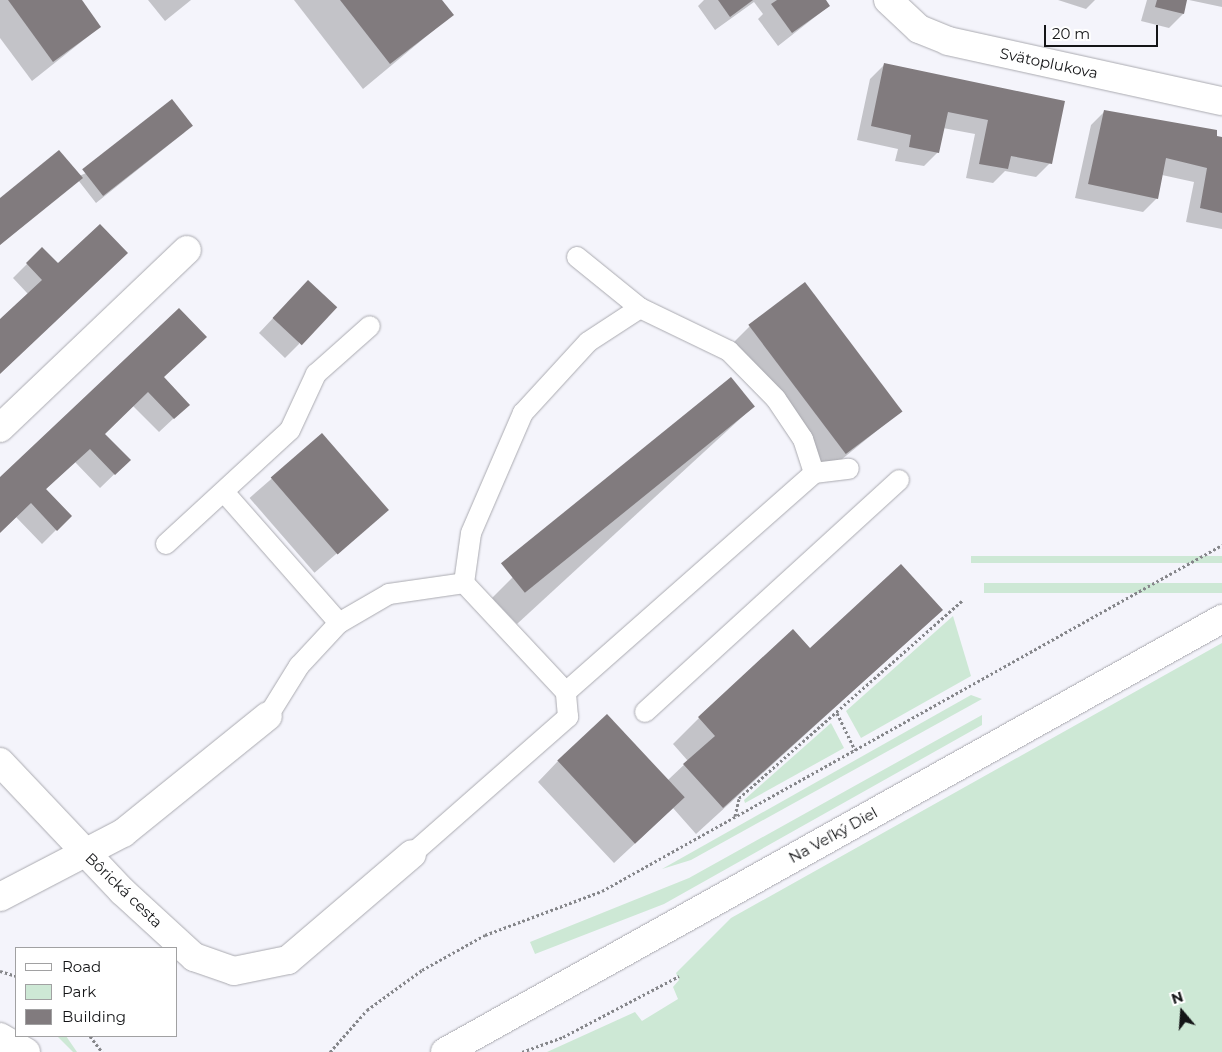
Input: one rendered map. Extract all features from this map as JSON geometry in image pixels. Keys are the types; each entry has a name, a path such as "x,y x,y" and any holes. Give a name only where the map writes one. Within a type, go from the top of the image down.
{"street":[{"name":"Svätoplukova","path":"888,0 919,30 948,41 1222,101"},
{"path":"0,428 187,250"},
{"name":"Na Veľký Diel","path":"445,1052 1222,619"},
{"path":"0,897 123,833 268,716"},
{"name":"Bôrická cesta","path":"0,762 84,852 194,957 234,971 288,960 412,854"},
{"path":"0,1037 26,1052"}],"lane":[{"path":"577,257 640,308 729,351 792,422 803,438 814,473"},
{"path":"464,583 471,533 496,467 523,413 588,342 640,308"},
{"path":"166,544 290,430 316,374 370,326"},
{"path":"566,692 814,473 849,469"},
{"path":"645,712 898,480"},
{"path":"224,492 340,623"},
{"path":"268,716 299,666 340,623 389,594 464,583"},
{"path":"412,854 568,718 566,692 464,583"}],"path":[{"path":"330,1052 367,1010 422,970 485,935 602,891 1222,546"},
{"path":"735,816 739,798 962,601"},
{"path":"836,713 855,750"},
{"path":"0,971 15,976"},
{"path":"522,1052 563,1037 679,976"},
{"path":"91,1037 102,1052"}],"green space":[{"path":"971,556 1222,556 1222,563 971,563"},
{"path":"984,583 1222,583 1222,593 984,593"},
{"path":"953,616 971,676 861,738 846,711"},
{"path":"1222,643 1222,1052 547,1052 635,1012 642,1021 678,999 673,987 679,980 676,973 731,918"},
{"path":"971,695 982,699 691,860 662,869"},
{"path":"982,715 982,725 664,904 535,954 530,942 689,878"},
{"path":"831,723 844,748 745,803 744,800"},
{"path":"58,1037 67,1037 77,1052 73,1052"}],"building":[{"path":"8,0 82,0 101,27 53,62"},
{"path":"340,0 442,0 454,15 390,64"},
{"path":"718,0 753,0 730,17"},
{"path":"777,0 826,0 830,6 792,33 771,4"},
{"path":"1157,0 1187,0 1184,14 1155,7"},
{"path":"884,63 1065,101 1052,164 1011,156 1008,169 979,164 988,120 948,112 939,153 909,147 911,135 871,126"},
{"path":"172,99 193,126 103,196 82,169"},
{"path":"1104,110 1217,130 1217,136 1222,137 1222,213 1200,208 1207,168 1166,158 1158,199 1088,184"},
{"path":"59,150 83,178 0,245 0,198"},
{"path":"100,224 128,253 0,374 0,319 42,280 26,263 42,247 58,263"},
{"path":"308,280 337,307 302,345 273,318"},
{"path":"805,282 902,411 846,454 748,325"},
{"path":"179,308 207,337 164,377 190,405 174,419 148,392 105,434 131,460 115,475 90,449 46,489 72,516 57,531 31,503 0,533 0,477"},
{"path":"731,377 755,407 525,593 501,563"},
{"path":"322,433 389,510 338,555 271,478"},
{"path":"901,564 943,610 723,808 683,764 715,736 698,717 793,629 810,648"},
{"path":"607,714 685,797 635,844 557,760"}]}
